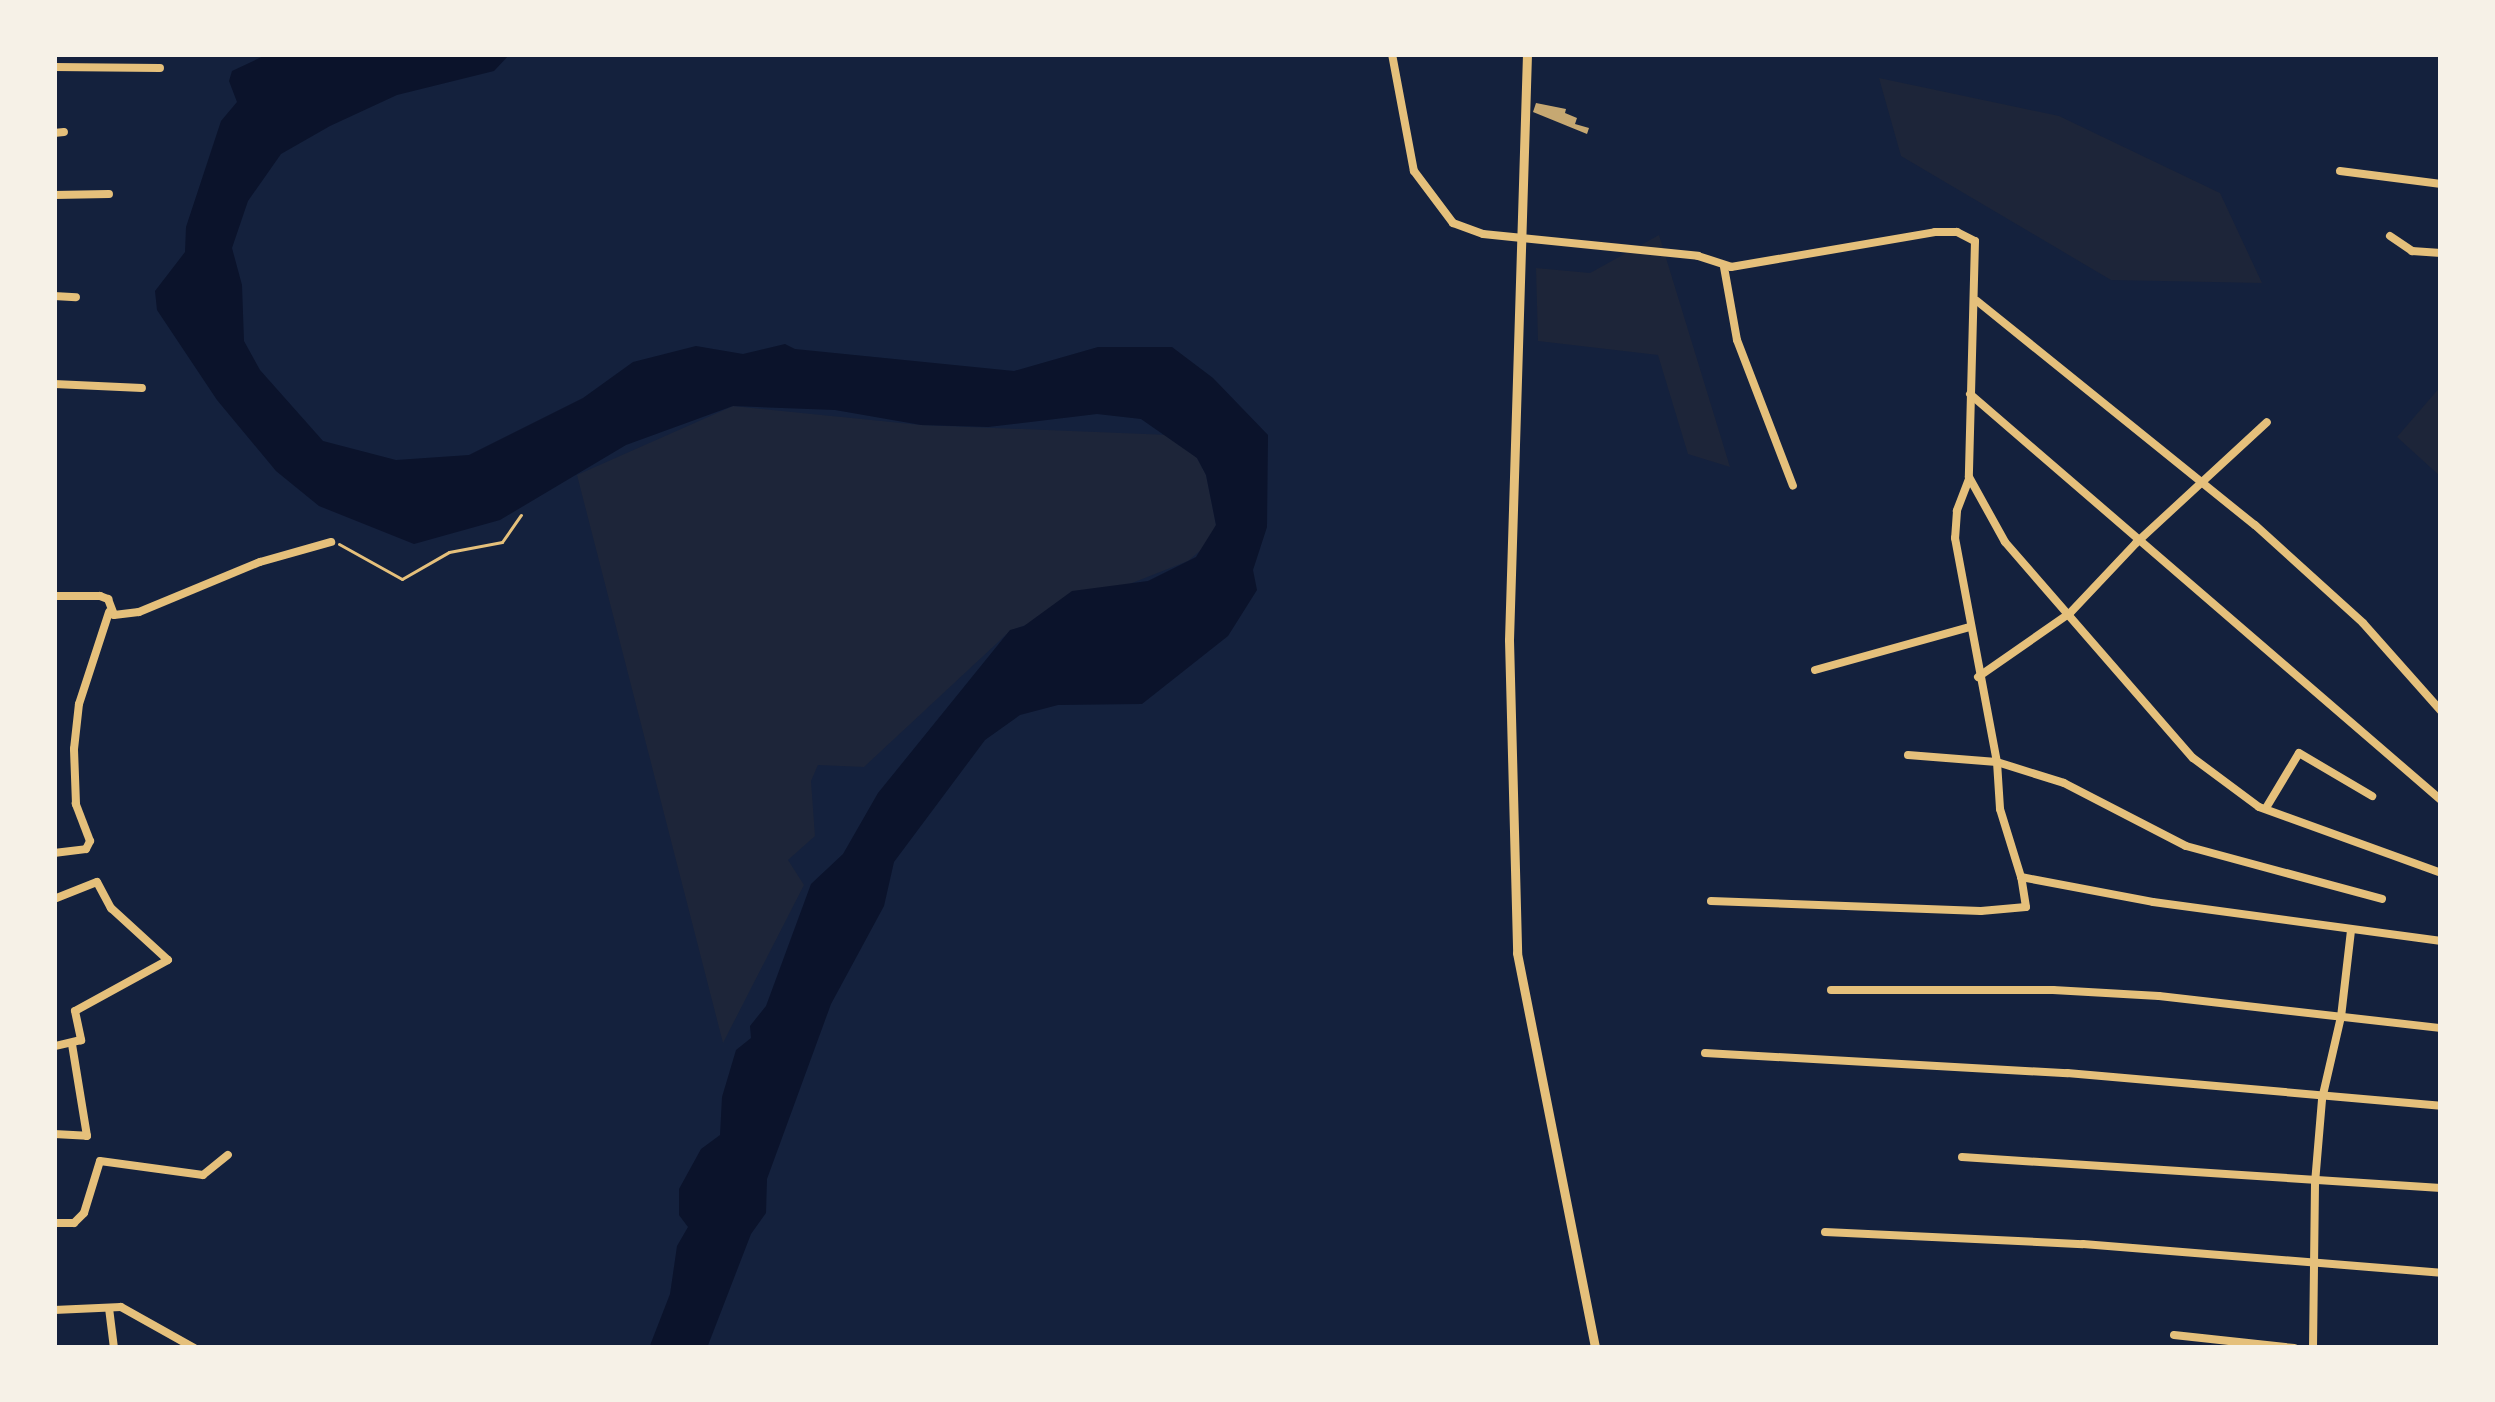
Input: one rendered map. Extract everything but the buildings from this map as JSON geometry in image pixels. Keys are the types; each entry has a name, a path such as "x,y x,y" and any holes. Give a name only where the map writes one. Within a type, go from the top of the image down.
{"street":[{"path":"1392,54 1414,171 1453,223 1483,234 1698,256 1724,267 1935,232 1967,235 1977,251 1969,478 1957,511 1955,538 1997,762 2000,809 2026,907 1981,911 1711,901"},
{"path":"1527,54 1509,640 1516,952 1595,1348"},
{"path":"54,68 160,68"},
{"path":"2340,171 2441,184"},
{"path":"54,195 109,194"},
{"path":"2390,236 2412,251 2441,254"},
{"path":"1724,267 1736,340 1793,486"},
{"path":"54,296 76,297"},
{"path":"1977,301 2204,481 2363,623 2441,711"},
{"path":"54,384 142,388"},
{"path":"1969,393 2136,542 2441,800"},
{"path":"1978,677 2070,613 2136,542 2267,422"},
{"path":"1969,478 2005,542 2175,740 2266,808 2441,873"},
{"path":"109,612 139,612 260,562 331,542"},
{"path":"54,596 100,596 108,599 109,612 79,704 74,749 76,804 90,842 86,848 54,853"},
{"path":"1815,670 1970,627"},
{"path":"2266,808 2299,753 2372,796"},
{"path":"1908,755 1997,762 2064,783 2186,846 2381,899"},
{"path":"2021,878 2350,931 2441,940"},
{"path":"54,899 97,882 111,908 168,960 75,1011 87,1136 54,1134"},
{"path":"2314,1348 2312,1264 2322,1099 2341,1016 2350,931"},
{"path":"1831,990 2053,990 2441,1028"},
{"path":"54,1046 76,1042"},
{"path":"1705,1053 2067,1073 2441,1106"},
{"path":"54,1223 74,1223 84,1213 100,1161 202,1175 228,1155"},
{"path":"1962,1157 2441,1188"},
{"path":"1826,1232 2083,1244 2441,1273"},
{"path":"54,1310 121,1307 194,1348"},
{"path":"109,1308 114,1348"},
{"path":"2174,1335 2294,1348"}],"path":[{"path":"331,542 403,579 437,557 502,542 521,515"}],"shaded area":[{"path":"268,54 510,54 494,71 397,95 330,126 281,154 248,201 232,248 242,285 244,341 260,370 323,441 396,460 469,455 583,398 633,362 696,346 743,354 785,344 795,349 1014,371 1098,347 1172,347 1213,378 1268,435 1267,527 1253,570 1257,590 1228,636 1142,704 1058,705 1020,715 985,740 894,862 884,906 831,1004 767,1179 766,1213 751,1234 707,1348 649,1348 670,1294 677,1246 688,1227 679,1215 679,1189 701,1149 720,1135 722,1097 736,1050 751,1038 750,1026 766,1006 811,884 843,854 878,793 1010,630 1024,626 1072,591 1148,581 1196,557 1216,525 1206,475 1197,458 1141,419 1097,414 988,427 921,425 835,410 733,406 626,445 500,520 414,544 319,506 276,471 217,400 157,310 155,291 185,252 186,227 221,121 237,102 229,81 232,71"},
{"path":"1879,78 2059,116 2220,193 2262,283 2111,280 1901,156"},
{"path":"1659,235 1730,467 1688,454 1658,355 1538,341 1536,268 1590,273"},
{"path":"2441,386 2441,477 2397,437"},
{"path":"733,406 921,425 1170,435 1197,458 1206,475 1216,525 1208,544 1188,561 1010,631 864,767 818,765 811,781 815,836 788,860 804,885 723,1043 577,475"}]}
